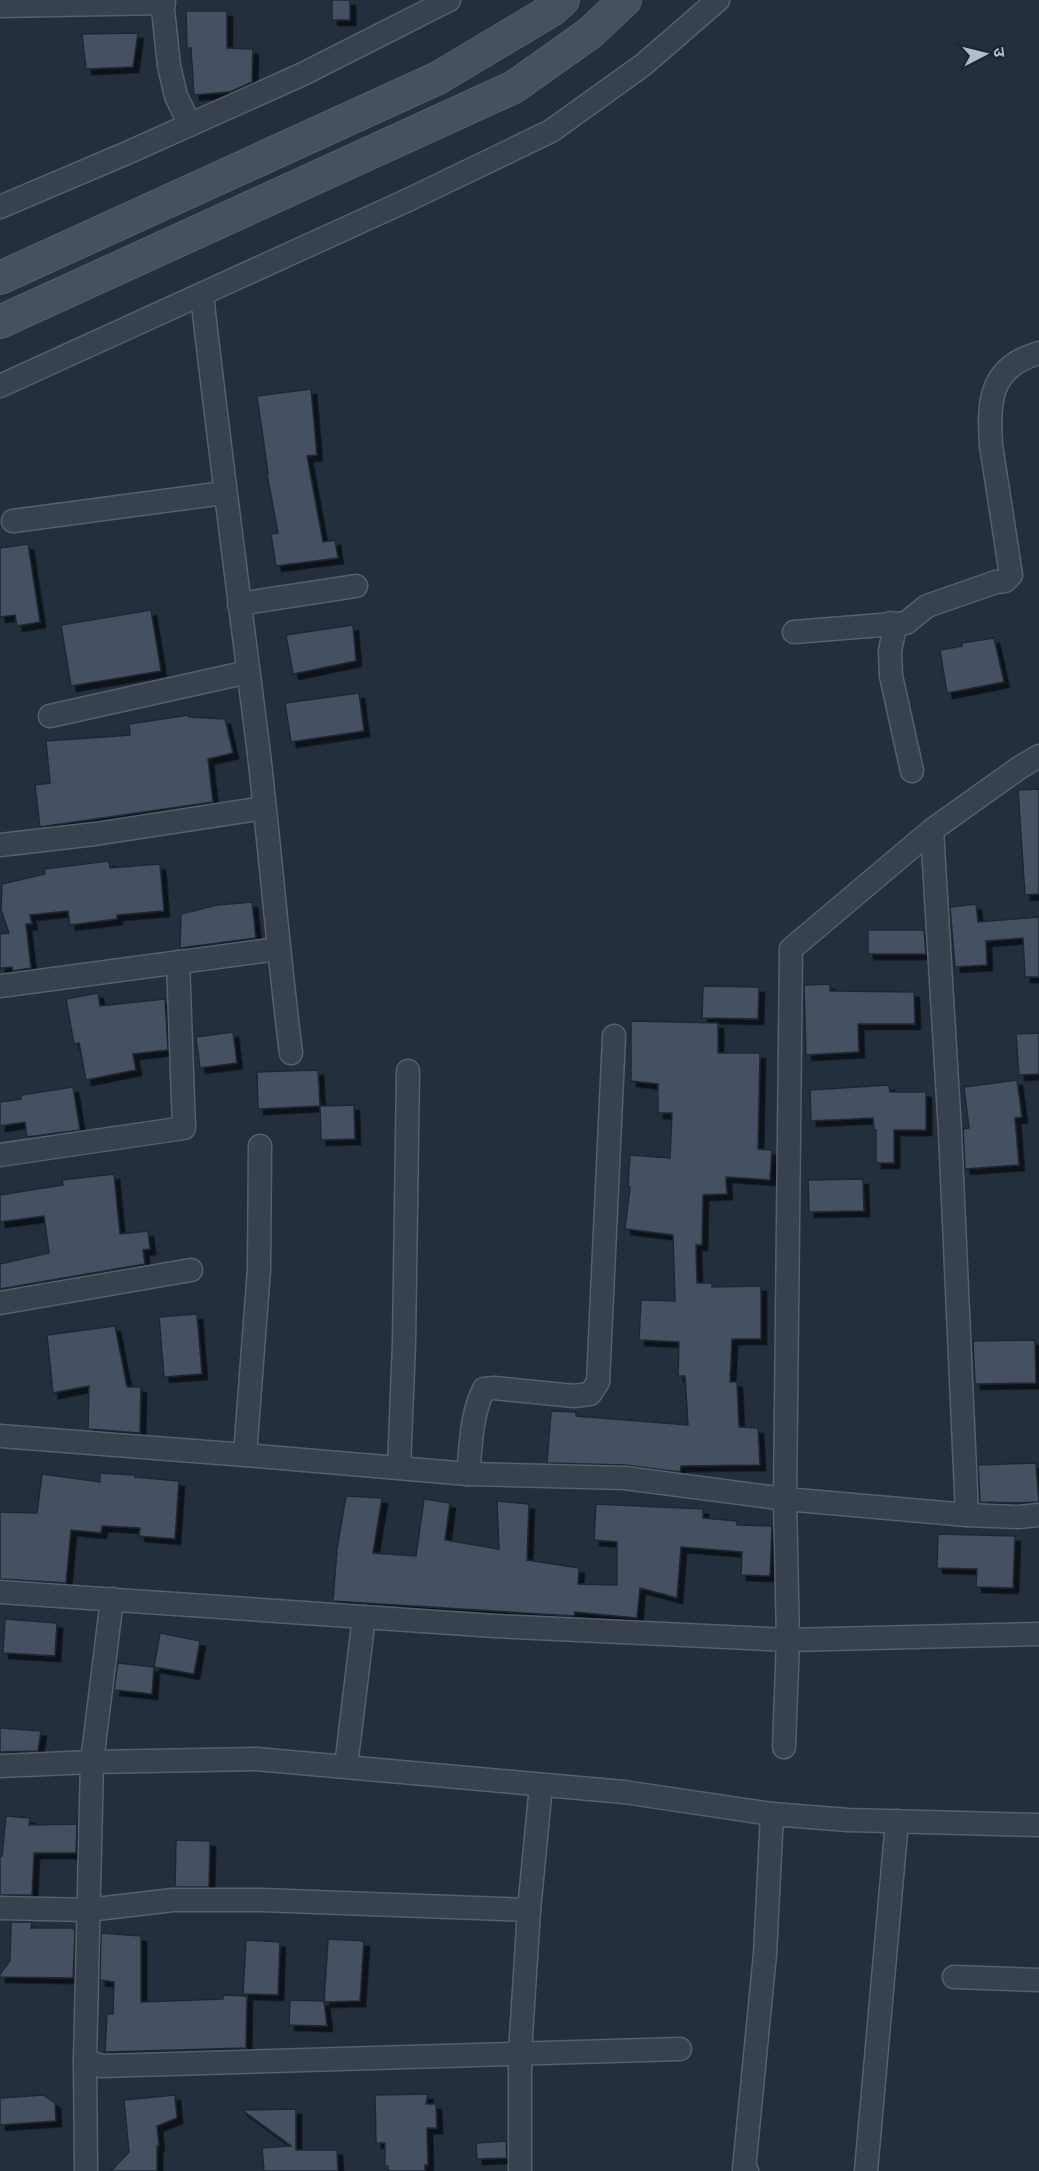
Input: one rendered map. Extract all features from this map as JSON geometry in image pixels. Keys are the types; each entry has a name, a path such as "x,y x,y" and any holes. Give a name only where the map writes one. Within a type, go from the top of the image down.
{"street":[{"path":"0,207 303,74 449,0"},
{"path":"0,278 438,78 552,10 563,0"},
{"path":"0,322 514,87 590,33 625,0"},
{"path":"0,386 408,200 551,131 643,65 718,0"},
{"path":"0,6 163,2 169,66 176,96 190,125"},
{"path":"201,295 248,672 291,1053"},
{"path":"794,632 906,623 927,606 1005,581 1011,575 993,461 989,423 992,396 999,379 1014,364 1039,353"},
{"path":"13,521 224,493"},
{"path":"239,604 356,586"},
{"path":"891,623 895,626 890,651 891,676 912,771"},
{"path":"50,716 248,672"},
{"path":"784,1747 788,1640 785,1499 791,949 932,831 1039,756"},
{"path":"0,845 95,834 264,808"},
{"path":"932,831 950,1132 967,1515"},
{"path":"0,986 278,949"},
{"path":"0,1155 184,1128 178,962"},
{"path":"468,1474 473,1430 484,1389 574,1396 590,1394 598,1382 614,1036"},
{"path":"399,1467 404,1332 408,1071"},
{"path":"245,1455 259,1269 260,1146"},
{"path":"0,1303 191,1270"},
{"path":"2,1430 245,1455 468,1474 625,1478 785,1499 967,1515 1018,1517 1039,1515"},
{"path":"0,1592 598,1632 788,1640 1039,1634"},
{"path":"86,2171 85,2060 92,1762 112,1599"},
{"path":"346,1766 364,1617"},
{"path":"0,1766 256,1759 624,1792 772,1814 848,1820 1039,1825"},
{"path":"520,2171 520,2053 529,1910 541,1785"},
{"path":"747,2171 744,2169 765,1954 772,1814"},
{"path":"866,2171 897,1821"},
{"path":"0,1908 88,1910 173,1900 262,1900 529,1910"},
{"path":"954,1977 1039,1980"},
{"path":"85,2060 102,2066 680,2049"}],"building":[{"path":"332,0 350,0 350,20 332,20"},
{"path":"186,11 227,11 227,48 253,49 252,82 230,92 194,95 191,48 187,48"},
{"path":"138,33 133,67 86,69 82,34"},
{"path":"311,389 317,455 307,456 323,542 335,540 338,558 276,566 271,534 278,533 267,474 257,396"},
{"path":"28,544 40,622 17,626 15,615 0,617 0,548"},
{"path":"151,610 161,671 71,686 61,625"},
{"path":"353,625 356,661 293,674 286,635"},
{"path":"994,638 1004,682 947,693 940,650 962,646 962,643"},
{"path":"359,693 364,731 291,742 285,703"},
{"path":"189,715 189,717 225,719 233,753 208,759 213,802 40,827 35,785 50,783 46,741 130,735 129,724"},
{"path":"1039,789 1039,894 1025,895 1018,790"},
{"path":"109,861 110,868 160,864 164,911 117,915 117,919 70,925 68,911 30,915 32,924 26,924 31,968 13,971 12,967 0,968 0,934 9,933 1,909 2,884 45,874 44,869"},
{"path":"252,902 256,938 180,948 181,914 217,905"},
{"path":"976,904 978,922 1039,917 1039,977 1025,977 1023,938 986,941 987,965 955,967 950,907"},
{"path":"868,930 924,930 926,954 868,954"},
{"path":"830,984 830,991 914,992 915,1024 858,1024 859,1052 806,1055 804,985"},
{"path":"703,986 759,987 758,1019 702,1018"},
{"path":"98,993 100,1006 165,999 168,1050 133,1054 136,1070 86,1080 79,1043 74,1044 66,999"},
{"path":"631,1021 718,1023 718,1053 760,1053 758,1149 772,1150 770,1180 726,1177 727,1194 703,1195 702,1245 696,1245 697,1283 712,1283 712,1287 761,1286 761,1339 732,1339 730,1382 737,1382 739,1427 758,1428 760,1465 681,1466 680,1472 625,1465 547,1463 551,1411 576,1412 576,1416 688,1425 685,1376 678,1376 679,1342 639,1340 641,1300 675,1301 673,1235 625,1229 630,1187 628,1186 630,1155 670,1158 672,1113 658,1113 658,1084 631,1081"},
{"path":"233,1032 237,1063 200,1068 196,1037"},
{"path":"1039,1033 1039,1074 1019,1075 1016,1034"},
{"path":"318,1070 320,1106 258,1109 257,1072"},
{"path":"1017,1080 1022,1117 1015,1118 1019,1165 965,1169 963,1129 969,1128 964,1087"},
{"path":"889,1085 890,1092 926,1092 926,1130 894,1130 894,1163 876,1163 876,1130 874,1130 873,1118 811,1121 810,1090"},
{"path":"73,1087 80,1130 27,1137 25,1122 0,1126 0,1102 21,1099 21,1095"},
{"path":"354,1105 355,1139 321,1140 320,1106"},
{"path":"114,1174 120,1234 148,1231 150,1249 143,1250 145,1264 0,1289 0,1264 49,1253 44,1216 0,1222 0,1195 63,1185 62,1180"},
{"path":"863,1179 864,1211 809,1212 808,1180"},
{"path":"197,1314 202,1374 164,1377 159,1317"},
{"path":"115,1326 127,1387 141,1387 140,1433 88,1429 89,1386 53,1393 47,1335"},
{"path":"1035,1340 1036,1383 975,1384 973,1341"},
{"path":"1036,1463 1039,1502 980,1502 978,1465"},
{"path":"100,1473 179,1481 175,1539 139,1536 140,1528 102,1526 101,1533 71,1530 66,1583 0,1579 0,1512 37,1513 42,1474 100,1482"},
{"path":"346,1496 382,1498 373,1553 416,1556 424,1499 450,1503 445,1540 499,1549 497,1501 529,1504 527,1560 579,1568 578,1584 617,1585 617,1542 594,1540 596,1504 703,1509 703,1518 737,1521 737,1525 772,1526 770,1576 741,1575 742,1552 681,1547 677,1598 640,1588 637,1618 575,1612 574,1616 333,1601 337,1549"},
{"path":"938,1534 1015,1536 1013,1588 976,1587 977,1569 937,1568"},
{"path":"5,1619 57,1623 55,1656 3,1653"},
{"path":"160,1633 200,1641 194,1674 154,1667"},
{"path":"118,1663 154,1667 152,1694 114,1690"},
{"path":"0,1728 41,1731 38,1751 0,1752"},
{"path":"6,1816 30,1818 29,1825 77,1824 76,1853 34,1853 32,1895 0,1895 0,1856 2,1856"},
{"path":"176,1840 210,1841 209,1887 175,1887"},
{"path":"11,1922 32,1922 31,1928 73,1928 75,1931 73,1978 0,1977 10,1961"},
{"path":"101,1933 141,1936 141,2002 223,1999 223,1995 247,1996 246,2048 105,2052 107,2014 113,2014 114,1982 100,1980"},
{"path":"328,1939 364,1941 360,2001 324,2002"},
{"path":"246,1940 280,1942 278,1995 243,1994"},
{"path":"290,2000 324,2001 327,2026 289,2025"},
{"path":"428,2094 426,2104 436,2104 437,2128 427,2128 428,2165 425,2165 425,2171 388,2171 388,2166 385,2166 385,2143 376,2143 375,2095"},
{"path":"43,2095 55,2103 56,2121 0,2125 0,2098"},
{"path":"175,2095 177,2118 157,2126 159,2146 157,2146 157,2171 111,2171 129,2152 124,2100"},
{"path":"296,2109 296,2150 337,2150 338,2171 264,2171 262,2148 291,2146 242,2110"},
{"path":"506,2141 507,2158 477,2159 476,2143"}]}
